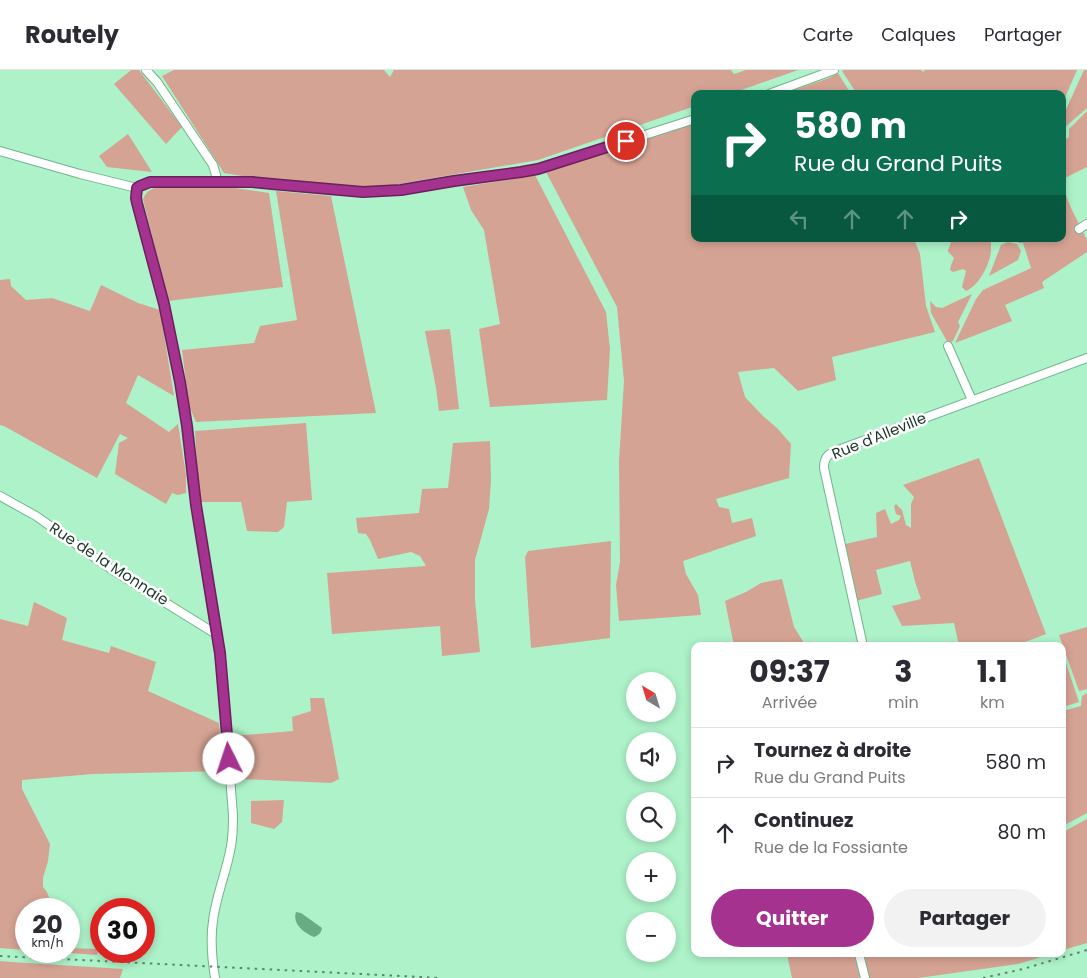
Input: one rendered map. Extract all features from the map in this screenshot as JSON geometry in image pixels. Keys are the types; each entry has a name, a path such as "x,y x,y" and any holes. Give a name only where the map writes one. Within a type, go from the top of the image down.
{"street":[{"path":"146,70 157,82 213,165 217,182"},
{"path":"779,90 834,70"},
{"path":"0,151 137,188 150,182 252,182 363,192 401,190 538,169 691,120"},
{"path":"137,188 137,203 164,304 180,382 196,505 222,673 233,816 232,845 212,921 211,946 215,978"},
{"path":"1079,229 1087,224"},
{"path":"948,346 972,400"},
{"name":"Rue d'Alleville","path":"862,642 825,474 824,461 826,457 841,449 1087,358"},
{"name":"Rue de la Monnaie","path":"0,496 36,516 111,569 216,634"},
{"path":"860,957 865,978"}],"shaded area":[{"path":"131,70 139,70 182,127 166,144 114,84"},
{"path":"174,70 384,70 390,77 394,70 731,70 734,74 746,70 798,70 741,90 691,90 691,107 538,160 370,189 280,182 224,173 162,76"},
{"path":"1077,70 1066,95 1066,90 854,90 842,71"},
{"path":"1084,70 1087,70 1087,108 1066,126 1066,109"},
{"path":"838,73 849,90 794,90"},
{"path":"1087,111 1087,167 1066,178 1066,139 1069,137 1069,129"},
{"path":"691,124 691,242 915,242 920,254 926,306 935,332 832,357 836,380 798,391 774,368 738,372 745,397 791,444 789,478 716,499 719,507 729,509 732,523 752,518 756,536 683,561 686,574 698,595 701,615 619,621 616,585 620,562 619,461 624,381 617,307 546,172"},
{"path":"128,134 152,172 107,167 99,156"},
{"path":"535,175 606,312 610,349 607,400 490,407 479,329 500,324 484,230 471,210 463,187"},
{"path":"161,186 221,186 269,193 283,287 168,301 143,199 149,191"},
{"path":"276,191 331,196 376,413 196,422 189,406 182,350 254,343 260,326 297,320"},
{"path":"1066,195 1087,240 1087,252 1042,282 1044,288 1005,305 1012,321 955,343 976,299 983,290 1031,268 1023,243 1019,243 1066,242"},
{"path":"951,242 991,242 991,251 986,268 979,280 966,291 962,287 966,271 963,269 953,272 950,270 954,258 948,250"},
{"path":"1008,242 1017,244 1021,251 1018,260 989,276 1001,245"},
{"path":"10,279 11,286 26,300 52,298 90,311 101,285 138,303 160,310 174,396 138,375 126,403 169,432 178,424 186,475 186,493 178,495 172,493 166,504 115,474 119,443 128,438 120,434 97,478 0,425 0,280"},
{"path":"972,294 958,322 960,326 953,341 948,343 931,313 930,301 936,307 942,308"},
{"path":"450,329 459,409 439,411 425,331"},
{"path":"306,423 312,500 287,502 284,527 278,532 247,531 241,502 199,502 195,431"},
{"path":"490,441 491,480 489,509 475,560 475,600 480,652 442,656 440,626 332,634 327,573 426,566 420,556 411,552 378,559 366,534 358,533 356,518 419,513 422,489 448,488 453,443"},
{"path":"979,458 1046,634 1025,642 958,642 954,623 902,626 892,606 921,599 910,561 876,570 882,594 856,601 845,544 877,537 876,513 885,509 891,524 899,520 901,516 896,514 894,506 896,504 902,510 906,525 911,528 911,504 914,497 903,485"},
{"path":"611,541 610,638 531,648 525,557 528,551"},
{"path":"782,579 794,627 803,642 733,642 725,601 761,583"},
{"path":"34,602 67,618 62,640 109,653 111,646 156,662 148,691 219,723 223,771 93,774 22,780 22,789 50,844 43,878 43,887 49,898 15,898 15,949 0,948 0,619 28,626"},
{"path":"1087,627 1087,689 1079,691 1066,655 1066,642 1062,642 1059,635"},
{"path":"1066,663 1079,702 1066,706"},
{"path":"1087,693 1087,813 1066,824 1066,710 1081,706 1082,696"},
{"path":"310,698 324,698 339,779 331,783 241,779 237,773 232,736 293,731 292,717 311,711"},
{"path":"284,800 282,822 274,829 251,823 251,801"},
{"path":"1087,819 1087,943 1066,949 1066,830"},
{"path":"296,912 301,913 322,928 320,934 314,937 306,933 297,924"},
{"path":"80,948 90,949 90,954 80,954"},
{"path":"788,957 855,957 860,978 792,978"},
{"path":"865,957 1041,957 1018,964 918,978 869,978"},
{"path":"0,961 123,969 120,978 0,978"}],"railway":[{"path":"1066,956 1087,950"},
{"path":"0,956 440,978"},
{"path":"983,978 1063,957"}],"route":[{"path":"229,759 220,653 196,505 180,382 164,304 137,203 137,188 144,183 150,182 221,181 363,192 401,190 538,169 626,141"}]}
